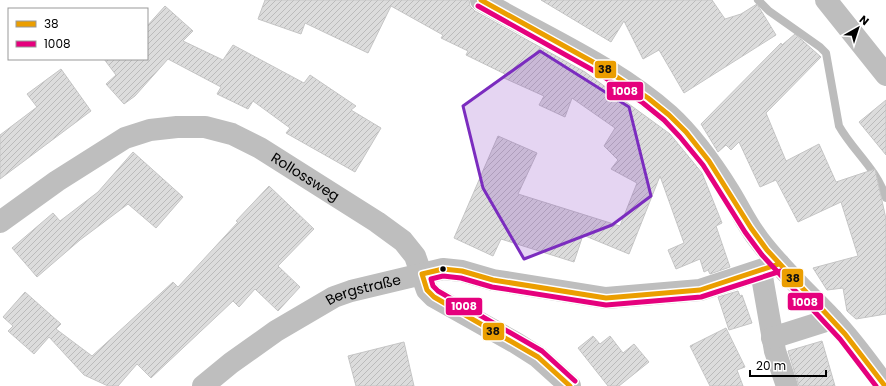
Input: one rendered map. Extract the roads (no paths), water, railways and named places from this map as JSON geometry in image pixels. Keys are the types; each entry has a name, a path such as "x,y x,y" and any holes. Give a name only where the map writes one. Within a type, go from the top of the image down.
{"street":[{"path":"481,0 602,66 652,101 670,116 698,147 729,190 758,239 770,268 772,338 787,386"},
{"path":"826,0 886,75"},
{"name":"Rollossweg","path":"0,222 57,181 125,138 150,130 178,127 205,127 232,134 260,148 377,222 403,241 415,256 427,290 434,297 538,357 570,386"},
{"path":"770,268 832,319 860,351 885,386"},
{"name":"Bergstraße","path":"203,386 231,363 276,331 334,298 351,291 443,269 462,271 493,280 606,298 700,290 770,268"},
{"path":"772,338 832,319"}],"waterway":[{"path":"758,0 769,11 820,47 826,53 839,126 877,178 886,198"}]}
